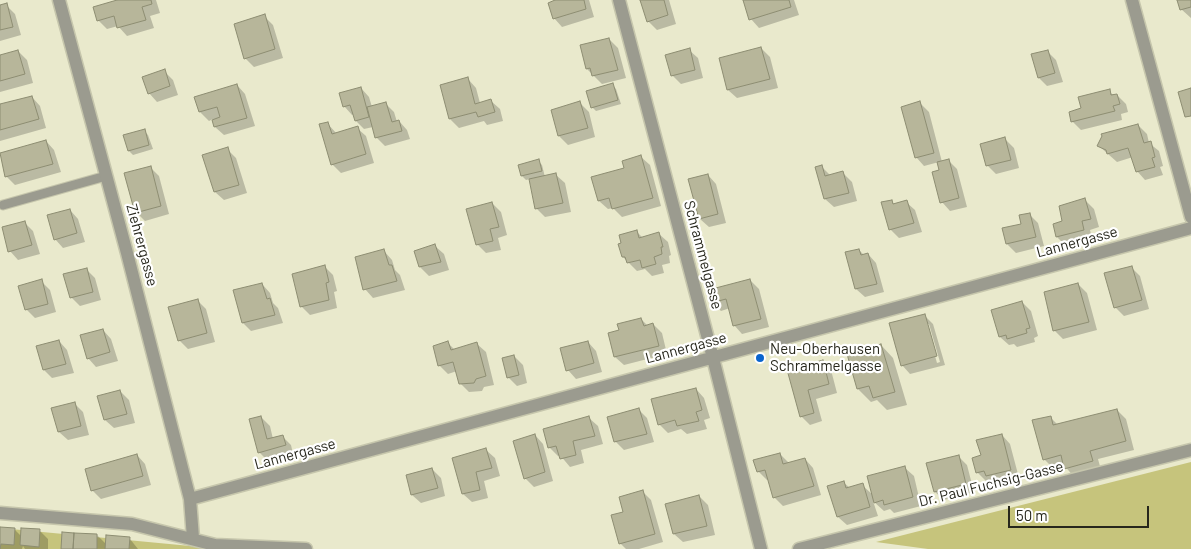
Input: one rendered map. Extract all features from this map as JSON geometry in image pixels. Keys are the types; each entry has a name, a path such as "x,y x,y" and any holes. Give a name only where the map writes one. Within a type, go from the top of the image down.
{"street":[{"name":"Ziehrergasse","path":"58,0 190,499 193,538"},
{"name":"Schrammelgasse","path":"619,0 761,549"},
{"path":"1132,0 1191,217"},
{"name":"Lannergasse","path":"190,499 1191,228"},
{"name":"Dr. Paul Fuchsig-Gasse","path":"799,549 1191,450"},
{"path":"0,513 132,524 215,545 306,549"}],"lane":[{"path":"3,205 106,176"}],"shaded area":[{"path":"1191,462 1191,549 928,549 876,542"},
{"path":"0,528 201,547 234,549 0,549"}],"building":[{"path":"117,0 151,0 152,4 142,7 146,20 117,28 114,16 97,21 93,7"},
{"path":"555,0 584,0 586,9 553,19 548,3"},
{"path":"640,0 664,0 668,15 647,22"},
{"path":"743,0 789,0 791,7 749,20"},
{"path":"1177,0 1191,0 1191,7 1180,10"},
{"path":"7,3 13,27 0,30 0,5"},
{"path":"265,14 275,49 244,59 234,24"},
{"path":"609,38 618,70 592,76 590,68 586,69 580,45"},
{"path":"761,47 770,79 727,90 719,58"},
{"path":"690,48 695,70 671,76 665,55"},
{"path":"18,50 25,74 0,81 0,55"},
{"path":"1048,50 1055,73 1038,78 1031,54"},
{"path":"165,69 170,86 148,94 142,77"},
{"path":"468,77 475,104 491,99 495,112 478,117 476,112 449,119 440,85"},
{"path":"613,83 618,100 591,108 586,91"},
{"path":"237,84 247,118 214,127 212,120 220,117 217,107 199,112 194,97"},
{"path":"361,87 369,117 355,121 350,105 343,107 339,93"},
{"path":"1191,88 1191,116 1185,117 1178,92"},
{"path":"1110,89 1111,95 1117,94 1120,104 1113,106 1115,111 1071,122 1069,112 1081,108 1078,97"},
{"path":"32,96 39,119 0,130 0,104"},
{"path":"580,101 588,128 558,136 551,110"},
{"path":"920,101 934,153 915,158 901,107"},
{"path":"386,102 392,122 399,120 402,131 375,138 367,107"},
{"path":"328,122 332,134 358,126 366,154 331,165 319,124"},
{"path":"1138,124 1144,143 1151,141 1155,157 1152,158 1155,167 1136,172 1128,148 1107,154 1106,150 1097,146 1102,136 1101,134"},
{"path":"145,129 149,145 128,151 123,135"},
{"path":"1005,137 1011,160 986,166 980,144"},
{"path":"46,140 53,164 5,177 0,153"},
{"path":"228,147 239,185 214,192 202,155"},
{"path":"641,155 653,198 612,209 609,198 598,201 591,177 624,168 622,161"},
{"path":"539,159 542,171 521,176 518,165"},
{"path":"949,159 959,198 940,203 932,172 939,170 937,162"},
{"path":"822,165 825,176 843,171 849,193 824,199 815,167"},
{"path":"151,166 161,206 135,213 124,173"},
{"path":"556,173 563,203 535,209 529,179"},
{"path":"708,174 718,214 699,219 688,179"},
{"path":"1085,198 1091,219 1082,221 1084,230 1056,237 1053,224 1062,221 1059,206"},
{"path":"892,200 893,204 907,200 914,223 889,230 881,202"},
{"path":"492,202 499,227 490,229 493,241 476,245 466,209"},
{"path":"70,209 77,233 54,240 47,215"},
{"path":"1030,213 1036,237 1006,244 1002,228 1021,224 1019,215"},
{"path":"25,221 32,245 8,252 2,227"},
{"path":"637,230 639,238 659,232 663,247 661,247 662,254 654,257 656,264 642,268 640,260 627,263 625,257 622,257 618,244 621,243 619,235"},
{"path":"435,244 441,262 419,267 414,251"},
{"path":"384,249 397,281 363,290 355,257"},
{"path":"859,249 861,255 868,253 877,284 855,289 845,252"},
{"path":"325,265 329,282 326,283 329,300 300,307 292,274"},
{"path":"1132,266 1142,300 1114,308 1104,273"},
{"path":"87,268 93,292 70,298 63,274"},
{"path":"42,279 48,304 25,310 18,286"},
{"path":"750,279 761,319 733,326 726,299 711,303 708,290"},
{"path":"262,283 267,299 270,298 275,315 242,323 233,290"},
{"path":"1078,283 1089,322 1053,331 1044,292"},
{"path":"198,299 207,333 178,341 168,307"},
{"path":"1022,301 1030,328 1026,329 1027,333 1007,339 1006,335 999,337 991,310"},
{"path":"925,314 937,356 901,366 889,323"},
{"path":"641,318 644,326 653,323 659,346 614,357 608,333 619,330 617,324"},
{"path":"103,329 110,352 87,359 80,335"},
{"path":"59,340 66,364 43,370 36,346"},
{"path":"448,341 451,350 477,342 486,376 476,379 474,383 459,384 453,362 438,366 433,346"},
{"path":"588,341 594,363 566,371 560,348"},
{"path":"881,344 895,392 873,398 869,386 857,389 847,354"},
{"path":"514,355 519,375 507,378 502,358"},
{"path":"823,360 829,384 808,390 814,413 800,417 786,366 797,363 799,367"},
{"path":"696,388 702,410 696,412 699,421 677,426 675,420 658,425 651,399"},
{"path":"120,390 127,414 104,420 97,396"},
{"path":"75,402 81,426 58,432 51,408"},
{"path":"639,408 647,434 614,442 607,417"},
{"path":"1117,409 1126,441 1090,451 1093,461 1064,469 1061,455 1043,460 1032,420 1051,416 1053,425"},
{"path":"261,416 267,439 283,435 286,445 258,453 249,419"},
{"path":"589,416 595,436 573,441 576,455 560,459 556,446 548,448 543,429"},
{"path":"535,434 545,472 524,479 513,441"},
{"path":"1002,434 1011,470 986,476 984,471 976,473 972,458 981,455 976,440"},
{"path":"486,448 492,468 476,472 480,490 462,494 452,458"},
{"path":"780,453 783,464 805,458 814,486 773,498 765,470 757,472 753,460"},
{"path":"137,454 143,476 91,491 85,469"},
{"path":"959,455 966,484 934,492 926,463"},
{"path":"905,466 913,497 884,505 883,500 874,503 867,476"},
{"path":"432,468 438,488 411,495 406,475"},
{"path":"844,481 846,488 863,483 870,507 837,517 827,486"},
{"path":"643,490 655,534 619,544 611,515 623,512 619,497"},
{"path":"699,495 707,526 673,534 665,504"},
{"path":"0,527 15,528 14,545 1,544 0,549"},
{"path":"21,528 40,529 39,547 20,545"},
{"path":"62,532 74,533 73,549 61,549"},
{"path":"74,533 97,534 97,549 73,549"},
{"path":"106,535 130,537 129,549 105,549"}],"place":[{"name":"Neu-Oberhausen Schrammelgasse","path":"760,358"}]}
